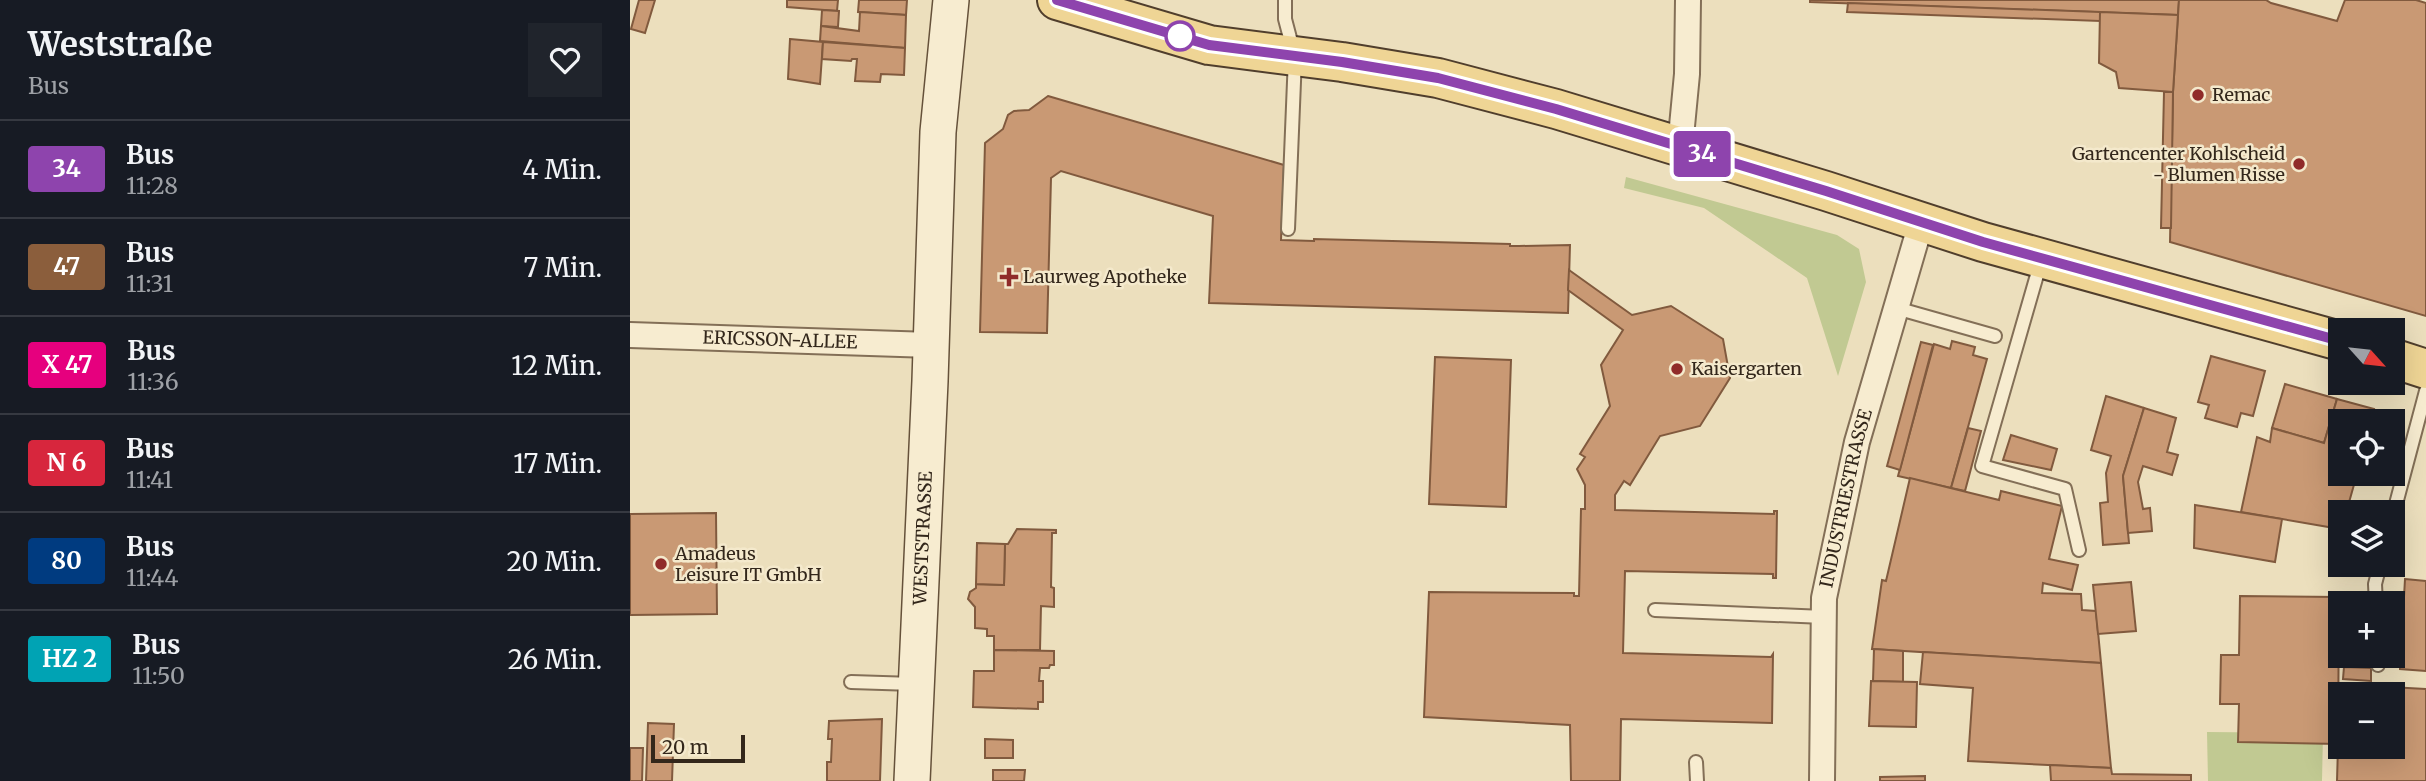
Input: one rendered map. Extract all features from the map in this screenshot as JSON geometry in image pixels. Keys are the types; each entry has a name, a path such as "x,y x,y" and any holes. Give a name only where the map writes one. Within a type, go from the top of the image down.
{"main road":[{"name":"WESTSTRASSE","path":"912,781 938,132 951,0"},
{"path":"1057,0 1209,45 1438,78 1556,109 1826,191 1921,223 2328,338"},
{"path":"2405,362 2426,369"}],"street":[{"path":"1680,147 1687,74 1688,0"},
{"name":"INDUSTRIESTRASSE","path":"1822,781 1824,598 1857,442 1921,223"},
{"name":"ERICSSON-ALLEE","path":"630,335 931,345"}],"lane":[{"path":"1286,0 1285,19 1295,57 1288,229"},
{"path":"2042,257 1982,466 2065,489 2079,550"},
{"path":"1896,308 1995,336"},
{"path":"2397,500 2426,391"},
{"path":"1655,610 1824,617"},
{"path":"851,682 916,684"},
{"path":"1696,762 1697,781"}],"green space":[{"path":"1626,177 1837,235 1859,249 1866,282 1838,376 1807,278 1704,208 1624,188"},
{"path":"2207,732 2323,733 2322,781 2208,781"}],"building":[{"path":"639,0 655,0 645,33 631,29"},
{"path":"787,0 838,0 837,11 787,7"},
{"path":"859,0 907,0 906,15 858,12"},
{"path":"1810,0 2179,0 2178,15"},
{"name":"Gartencenter Kohlscheid - Blumen Risse","path":"2179,0 2266,0 2337,21 2345,0 2416,0 2426,3 2426,316 2170,242 2173,92"},
{"path":"1848,3 2100,12 2100,21 1847,12"},
{"path":"822,10 839,11 838,27 821,26"},
{"path":"860,12 906,15 905,48 820,41 821,26 859,31"},
{"path":"2100,12 2178,15 2173,92 2119,88 2116,72 2099,63"},
{"path":"790,39 823,42 820,84 788,79"},
{"path":"823,42 905,48 904,75 881,74 880,82 855,81 857,59 822,59"},
{"path":"2164,92 2173,92 2171,228 2161,228"},
{"path":"1048,96 1284,165 1281,240 1570,245 1568,313 1209,303 1213,216 1061,171 1051,178 1047,333 980,332 985,143 1003,129 1008,115 1014,111 1029,110"},
{"path":"1569,270 1632,315 1671,306 1723,339 1730,378 1700,426 1660,436 1630,485 1624,481 1615,495 1615,510 1774,514 1774,511 1777,511 1776,578 1773,578 1773,574 1625,571 1623,653 1771,657 1773,654 1772,723 1621,719 1620,781 1571,781 1570,725 1424,717 1429,592 1574,593 1574,596 1579,596 1581,509 1585,509 1585,485 1577,469 1585,457 1580,454 1610,406 1601,365 1623,330 1568,290"},
{"path":"1952,341 1975,347 1973,355 1987,359 1951,488 1898,476 1934,344 1950,349"},
{"path":"1921,342 1933,345 1900,470 1887,466"},
{"path":"2211,356 2265,371 2253,416 2241,413 2237,427 2205,418 2209,405 2198,402"},
{"path":"1435,357 1511,360 1506,507 1429,504"},
{"path":"2285,384 2337,399 2334,409 2328,409 2328,429 2324,443 2272,428"},
{"path":"2106,396 2144,408 2123,476 2129,543 2103,545 2100,503 2108,502 2106,473 2111,456 2091,450"},
{"path":"2337,399 2374,409 2334,409"},
{"path":"2144,408 2176,418 2167,452 2178,455 2172,475 2143,466 2138,482 2143,509 2150,508 2152,531 2128,533 2123,476"},
{"path":"1968,428 1981,431 1965,491 1951,488"},
{"path":"2272,428 2324,443 2328,429 2328,486 2354,486 2350,500 2328,500 2328,527 2241,512 2257,437 2270,442"},
{"path":"2011,435 2057,449 2051,470 2003,460"},
{"path":"1910,478 1999,500 2001,491 2062,506 2049,559 2078,565 2072,590 2043,583 2042,593 2081,594 2082,610 2096,611 2101,663 1872,649 1882,580 1886,581"},
{"path":"2195,505 2282,519 2275,562 2194,548"},
{"path":"716,513 717,614 630,615 630,514"},
{"path":"1017,529 1056,530 1056,533 1052,533 1051,587 1054,588 1054,607 1041,606 1040,650 994,650 994,636 987,636 987,629 975,628 975,607 968,599 976,584 1004,585 1005,544 1008,544"},
{"path":"977,543 1005,544 1004,585 976,584"},
{"path":"2405,579 2426,581 2426,671 2400,669 2405,668"},
{"path":"2131,582 2136,631 2098,634 2093,585"},
{"path":"2240,596 2328,597 2328,668 2339,668 2338,682 2328,682 2328,744 2238,742 2239,704 2220,704 2221,655 2239,655"},
{"path":"1874,649 1903,651 1903,682 1873,681"},
{"path":"994,650 1054,651 1054,665 1040,668 1039,681 1043,681 1043,702 1038,702 1038,709 973,707 974,671 994,671"},
{"path":"1923,652 2101,663 2111,768 1968,761 1973,688 1920,684"},
{"path":"2344,668 2371,668 2371,681 2343,679"},
{"path":"1871,681 1917,682 1916,727 1869,726"},
{"path":"2405,688 2426,689 2426,781 2337,781 2338,759 2405,759"},
{"path":"882,719 880,781 827,781 827,762 831,762 832,739 828,739 829,721"},
{"path":"648,723 674,724 672,781 646,781"},
{"path":"985,739 1013,740 1013,758 985,758"},
{"path":"630,748 643,748 642,781 630,781"},
{"path":"2050,765 2111,768 2112,774 2191,775 2191,781 2051,781"},
{"path":"993,770 1025,770 1024,781 993,781"},
{"path":"1925,776 1925,781 1880,781 1880,777"}],"bus line":[{"name":"34","path":"1057,0 1209,45 1342,62 1438,78 1556,109 1983,242 2328,338"}],"place":[{"name":"Remac","path":"2198,95"},
{"name":"Gartencenter Kohlscheid - Blumen Risse","path":"2299,164"},
{"name":"Laurweg Apotheke","path":"1009,277"},
{"name":"Kaisergarten","path":"1677,369"},
{"name":"Amadeus Leisure IT GmbH","path":"661,564"}]}
